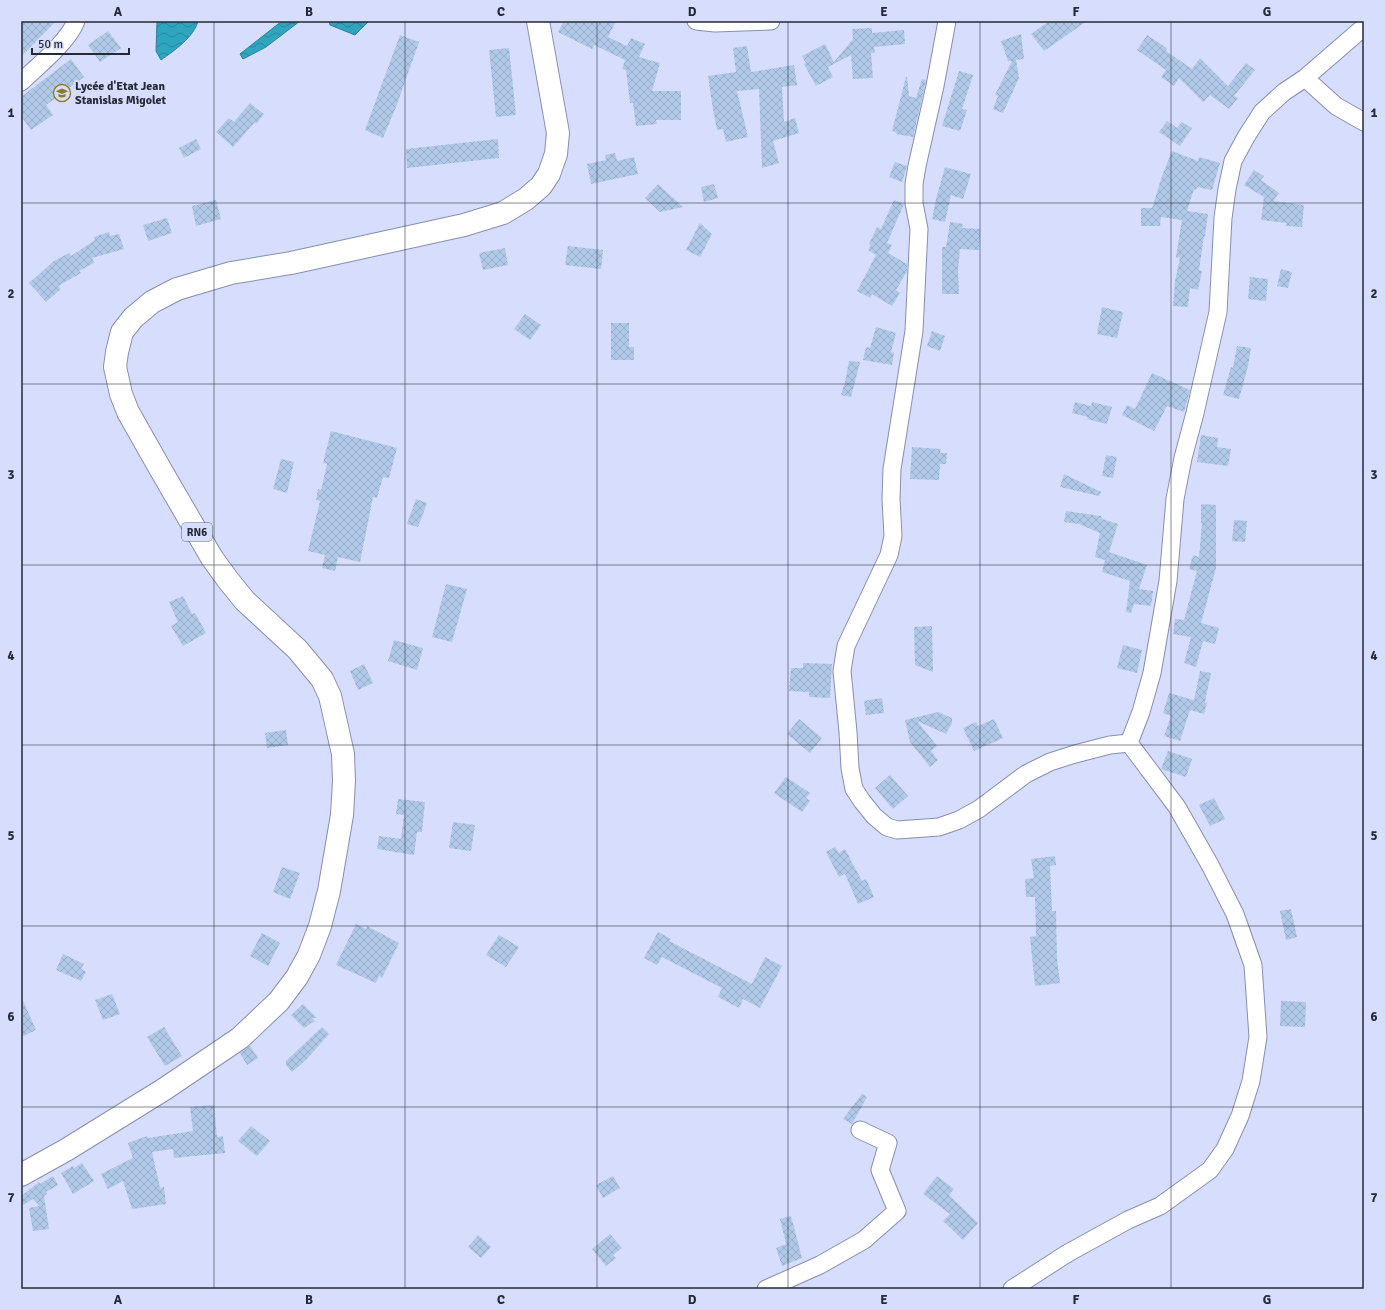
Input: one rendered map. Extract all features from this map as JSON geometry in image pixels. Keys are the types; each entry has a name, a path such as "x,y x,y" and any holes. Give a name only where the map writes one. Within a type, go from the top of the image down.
{"highway":[{"name":"RN6","path":"21,1174 66,1150 163,1090 216,1055 240,1038 279,1001 297,977 309,955 320,926 330,891 342,815 344,781 343,754 330,696 322,679 297,649 245,601 228,580 212,558 162,472 128,412 121,394 115,367 122,332 133,318 152,302 177,289 231,274 464,225 503,213 526,199 541,186 549,174 556,154 558,133 538,21"}],"street":[{"path":"21,82 63,42 76,21"},
{"path":"696,21 715,23 771,21"},
{"path":"947,21 914,184 914,203 919,229 914,331 892,469 891,499 893,536 889,555 846,646 842,671 850,768 854,789 874,816 887,826 897,830 939,827 959,820 979,809 1026,774 1050,762 1110,745 1129,743"},
{"path":"1129,743 1141,712 1152,673 1168,581 1175,499 1183,458 1197,406 1218,312 1223,218 1233,161 1262,112 1284,92 1305,78 1364,27"},
{"path":"1305,78 1336,106 1364,122"},
{"path":"1012,1289 1068,1254 1128,1220 1160,1206 1210,1170 1225,1149 1240,1116 1251,1081 1258,1037 1253,965 1235,914 1210,865 1177,807 1129,743"},
{"path":"766,1289 820,1265 864,1240 897,1211 880,1170 888,1143 860,1130"}],"water":[{"path":"157,21 198,21 196,27 188,38 161,60 156,51"},
{"path":"282,21 300,21 266,47 243,59 240,54"},
{"path":"329,21 369,21 355,35 330,25"}],"building":[{"path":"21,21 56,21 21,57"},
{"path":"564,21 616,21 608,37 627,46 631,38 645,44 639,57 660,63 652,91 681,91 681,120 656,120 657,124 636,126 633,103 630,103 626,70 622,69 625,60 594,45 592,49 558,32"},
{"path":"1049,21 1087,21 1044,51 1031,34"},
{"path":"872,28 872,33 904,30 905,44 874,47 875,53 871,53 873,78 853,79 851,55 828,67 833,77 816,86 804,64 806,63 802,56 825,44 834,62 853,39 852,29"},
{"path":"108,31 121,48 100,62 88,45"},
{"path":"1021,34 1024,59 1016,60 1019,78 1003,113 993,109 998,96 995,95 1012,61 1008,61 1001,41"},
{"path":"400,35 419,42 396,107 383,138 365,130"},
{"path":"1147,35 1167,48 1166,51 1192,69 1200,58 1228,86 1246,63 1255,70 1234,96 1238,98 1229,109 1210,95 1203,102 1179,78 1174,86 1161,77 1166,70 1137,50"},
{"path":"747,46 751,72 794,65 797,85 782,87 784,122 795,118 799,133 773,141 779,163 762,168 759,89 737,91 748,137 726,142 723,129 717,130 708,76 736,72 733,48"},
{"path":"509,48 516,115 496,117 489,50"},
{"path":"71,59 84,77 46,105 53,115 31,130 21,116 21,97"},
{"path":"959,71 973,75 962,109 967,110 960,131 942,126"},
{"path":"906,77 909,96 916,98 922,79 926,80 913,137 896,134 897,133 892,131"},
{"path":"250,103 264,114 233,147 216,132 229,118 234,122"},
{"path":"1167,121 1177,128 1182,122 1192,128 1180,146 1159,132"},
{"path":"196,139 201,149 184,158 179,148"},
{"path":"498,139 499,158 407,168 406,149"},
{"path":"1172,151 1198,161 1199,157 1220,163 1212,190 1197,187 1196,190 1194,189 1187,211 1208,214 1199,270 1202,271 1198,290 1190,288 1188,307 1173,306 1175,281 1180,258 1176,257 1182,220 1161,217 1160,226 1141,226 1141,208 1152,208"},
{"path":"615,153 617,161 634,157 638,174 591,184 587,164 606,160 605,155"},
{"path":"895,162 907,166 902,182 889,177"},
{"path":"945,167 971,174 963,199 951,195 945,222 932,219"},
{"path":"1254,170 1264,176 1261,180 1279,193 1273,201 1304,205 1302,227 1286,226 1287,223 1261,220 1264,197 1244,185"},
{"path":"658,184 683,207 660,212 645,198"},
{"path":"714,184 718,198 704,202 701,187"},
{"path":"216,200 221,219 196,226 192,206"},
{"path":"894,200 904,204 887,243 892,245 888,253 907,264 907,271 896,290 900,293 892,306 872,294 870,298 857,291 876,255 868,250 871,245 869,244 877,227 881,229"},
{"path":"167,218 172,233 148,241 143,225"},
{"path":"950,222 963,224 962,228 980,229 979,250 960,249 958,270 959,294 942,294 942,247 946,247"},
{"path":"700,223 712,234 700,257 686,250"},
{"path":"109,232 110,236 119,234 124,249 92,258 94,263 79,271 81,273 58,286 61,289 46,302 29,283 54,261 69,253 71,256 95,240 94,237"},
{"path":"568,246 603,250 601,269 565,265"},
{"path":"505,248 508,265 483,270 479,253"},
{"path":"1281,269 1292,272 1288,288 1277,286"},
{"path":"1250,277 1268,279 1266,301 1248,299"},
{"path":"1102,307 1123,312 1117,338 1097,334"},
{"path":"525,314 541,325 530,340 514,329"},
{"path":"611,323 629,323 629,347 634,347 634,360 611,360"},
{"path":"876,327 896,333 891,352 894,353 892,365 863,360 866,347 870,348"},
{"path":"932,331 945,336 940,351 927,346"},
{"path":"1237,346 1251,348 1248,366 1239,399 1223,395 1231,367 1233,368"},
{"path":"849,361 860,362 851,397 841,395"},
{"path":"1152,373 1190,390 1184,412 1167,406 1154,431 1122,415 1127,405 1135,409"},
{"path":"1075,402 1091,406 1092,402 1112,407 1107,424 1087,419 1088,417 1072,413"},
{"path":"331,431 397,448 389,478 383,477 377,498 373,497 360,562 338,557 335,571 322,568 325,555 308,551 320,501 316,500 318,489 321,490 327,464 323,463"},
{"path":"1201,435 1218,438 1217,447 1231,449 1228,466 1197,462"},
{"path":"912,447 941,449 940,453 947,453 946,464 940,464 939,480 910,479"},
{"path":"1106,455 1117,457 1113,478 1102,476"},
{"path":"281,459 294,462 287,493 273,489"},
{"path":"1064,474 1101,492 1099,496 1060,487"},
{"path":"416,499 427,503 418,527 407,524"},
{"path":"1201,504 1216,505 1216,568 1201,623 1219,628 1215,644 1203,641 1196,667 1184,663 1191,637 1173,634 1175,619 1184,620 1197,571 1189,569 1193,555 1199,557 1202,523"},
{"path":"1066,511 1101,516 1102,519 1118,524 1109,552 1147,565 1139,589 1153,591 1151,606 1134,604 1131,613 1126,612 1130,581 1102,572 1105,560 1095,557 1100,533 1079,524 1064,522"},
{"path":"1234,520 1247,521 1245,542 1232,541"},
{"path":"446,584 467,589 452,642 432,637"},
{"path":"183,596 192,614 195,613 206,633 183,646 171,626 178,622 169,602"},
{"path":"932,626 933,672 915,665 914,627"},
{"path":"394,640 423,648 417,670 388,661"},
{"path":"1123,645 1142,650 1137,673 1117,668"},
{"path":"803,663 832,664 830,698 809,697 809,692 789,691 791,668 803,668"},
{"path":"364,664 373,683 358,690 350,671"},
{"path":"1200,671 1211,673 1204,714 1190,710 1180,741 1164,736 1171,716 1163,713 1169,693 1194,700"},
{"path":"882,698 884,713 866,715 864,701"},
{"path":"938,712 952,718 952,723 946,734 917,721 937,746 931,751 938,760 930,767 910,742 905,720"},
{"path":"799,719 822,738 810,753 787,734"},
{"path":"994,719 1003,738 974,751 963,728 976,722 978,726"},
{"path":"286,730 288,745 267,748 265,733"},
{"path":"1168,751 1192,759 1186,777 1161,769"},
{"path":"890,775 908,796 893,809 875,788"},
{"path":"786,777 810,793 806,798 810,801 802,812 774,793"},
{"path":"1214,798 1225,819 1210,826 1199,805"},
{"path":"398,799 425,802 422,832 417,832 414,855 377,849 379,836 401,839 404,815 396,814"},
{"path":"453,822 475,825 471,851 449,848"},
{"path":"835,847 839,853 845,849 862,881 866,879 874,897 858,904 845,874 839,877 826,852"},
{"path":"1055,856 1056,865 1050,866 1052,911 1056,911 1057,959 1060,983 1035,986 1030,937 1036,936 1035,897 1026,897 1025,879 1034,878 1031,859"},
{"path":"282,867 300,873 290,899 273,892"},
{"path":"1291,909 1297,937 1286,940 1280,911"},
{"path":"356,924 366,929 367,926 399,943 382,978 379,976 376,983 336,965"},
{"path":"658,932 671,939 669,941 752,984 765,957 782,966 760,1008 743,999 739,1008 718,997 722,988 662,957 657,965 644,958"},
{"path":"262,933 280,943 268,966 250,956"},
{"path":"499,935 519,947 506,967 486,955"},
{"path":"63,954 84,964 81,969 86,972 81,981 56,970"},
{"path":"112,994 120,1014 103,1020 95,1000"},
{"path":"21,996 36,1030 21,1037"},
{"path":"1281,1001 1306,1002 1305,1027 1280,1026"},
{"path":"303,1004 317,1018 312,1018 315,1021 304,1028 291,1015"},
{"path":"164,1027 182,1056 165,1066 147,1037"},
{"path":"322,1027 329,1034 306,1060 292,1072 286,1065 286,1061"},
{"path":"250,1046 258,1058 247,1065 240,1053"},
{"path":"862,1094 867,1097 852,1124 843,1119"},
{"path":"214,1105 217,1137 223,1136 225,1153 174,1158 173,1149 152,1152 160,1188 164,1187 166,1204 132,1209 123,1181 108,1189 101,1174 133,1158 128,1143 147,1136 148,1138 193,1131 190,1107"},
{"path":"251,1126 270,1141 257,1156 238,1141"},
{"path":"82,1163 94,1181 73,1194 61,1173"},
{"path":"53,1176 58,1185 46,1192 47,1194 44,1196 49,1229 33,1231 29,1208 39,1206 33,1199 21,1206 21,1196 39,1182 40,1184"},
{"path":"613,1176 620,1188 603,1198 596,1185"},
{"path":"937,1176 954,1189 949,1195 978,1223 963,1240 943,1221 950,1214 923,1194"},
{"path":"791,1216 802,1258 782,1266 776,1248 786,1244 780,1219"},
{"path":"610,1234 622,1248 613,1255 616,1258 606,1266 592,1249"},
{"path":"478,1235 491,1247 481,1258 468,1247"}],"place":[{"name":"Lycée d'Etat Jean Stanislas Migolet","path":"62,93"}]}
